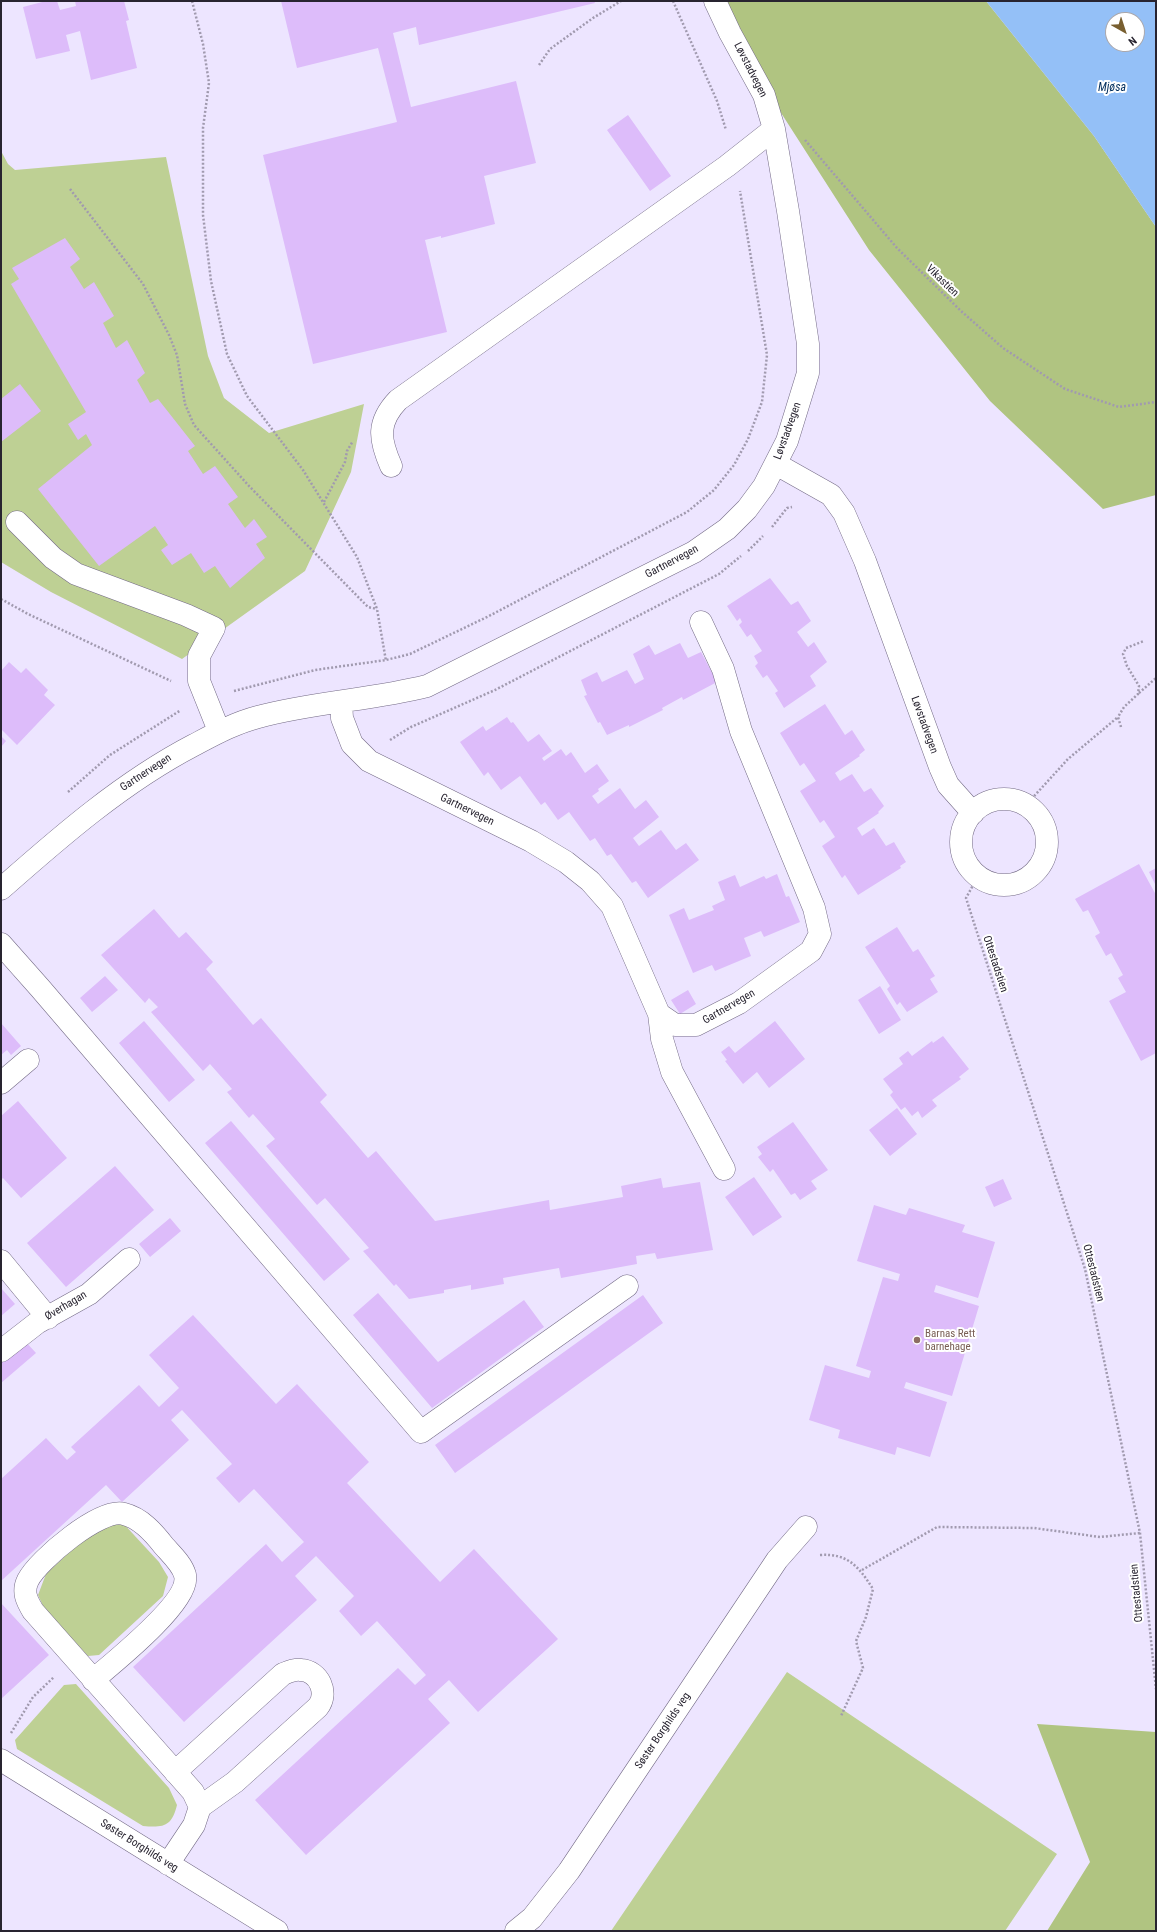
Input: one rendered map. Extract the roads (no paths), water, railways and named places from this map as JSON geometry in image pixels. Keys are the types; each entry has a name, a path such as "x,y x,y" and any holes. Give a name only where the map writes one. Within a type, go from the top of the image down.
{"street":[{"name":"Løvstadvegen","path":"715,1 730,33 764,95 774,129 808,344 808,373 787,441 776,464 831,495 844,513 866,561 940,767 948,785 972,813"},
{"path":"391,466 383,449 381,430 386,414 398,400 736,160 774,129"},
{"name":"Gartnervegen","path":"1,889 128,783 166,759 219,731 257,717 341,702 389,696 427,686 694,552 726,529 747,509 764,486 776,464"},
{"path":"17,522 53,558 76,574 186,615 214,628 200,656 198,702 219,731"},
{"name":"Gartnervegen","path":"341,702 342,718 352,744 369,761 530,841 566,862 590,881 612,906 659,1014 675,1025 696,1025 739,1003 794,966 811,951 820,934 814,908 741,731 723,669 701,622"},
{"path":"997,800 1013,800 1026,805 1038,815 1047,836 1047,851 1038,868 1028,878 1021,882 1007,885 987,882 978,876 968,866 963,854 961,839 967,820 972,813 981,806 997,800"},
{"path":"1,944 420,1432 627,1286"},
{"path":"659,1014 662,1039 672,1072 724,1169"},
{"path":"1,1084 28,1060"},
{"name":"Øverhagan","path":"1,1351 37,1323 89,1294 129,1258"},
{"path":"1,1261 48,1318"},
{"path":"93,1680 155,1625 176,1601 184,1588 185,1576 180,1565 150,1530 138,1520 124,1514 114,1513 101,1517 84,1527 37,1569 28,1581 25,1593 27,1601 33,1611 75,1660 193,1792 200,1807"},
{"name":"Søster Borghilds veg","path":"516,1931 532,1918 569,1871 724,1638 787,1548 806,1527"},
{"path":"168,1864 194,1825 200,1807 235,1782 318,1707 322,1702 324,1695 320,1683 309,1672 301,1670 292,1670 282,1674 175,1772"},
{"name":"Søster Borghilds veg","path":"4,1750 168,1864 278,1931"}],"water":[{"name":"Mjøsa","path":"986,1 1156,1 1156,227 1094,136"}],"place":[{"name":"Barnas Rett barnehage","path":"917,1340"}]}
